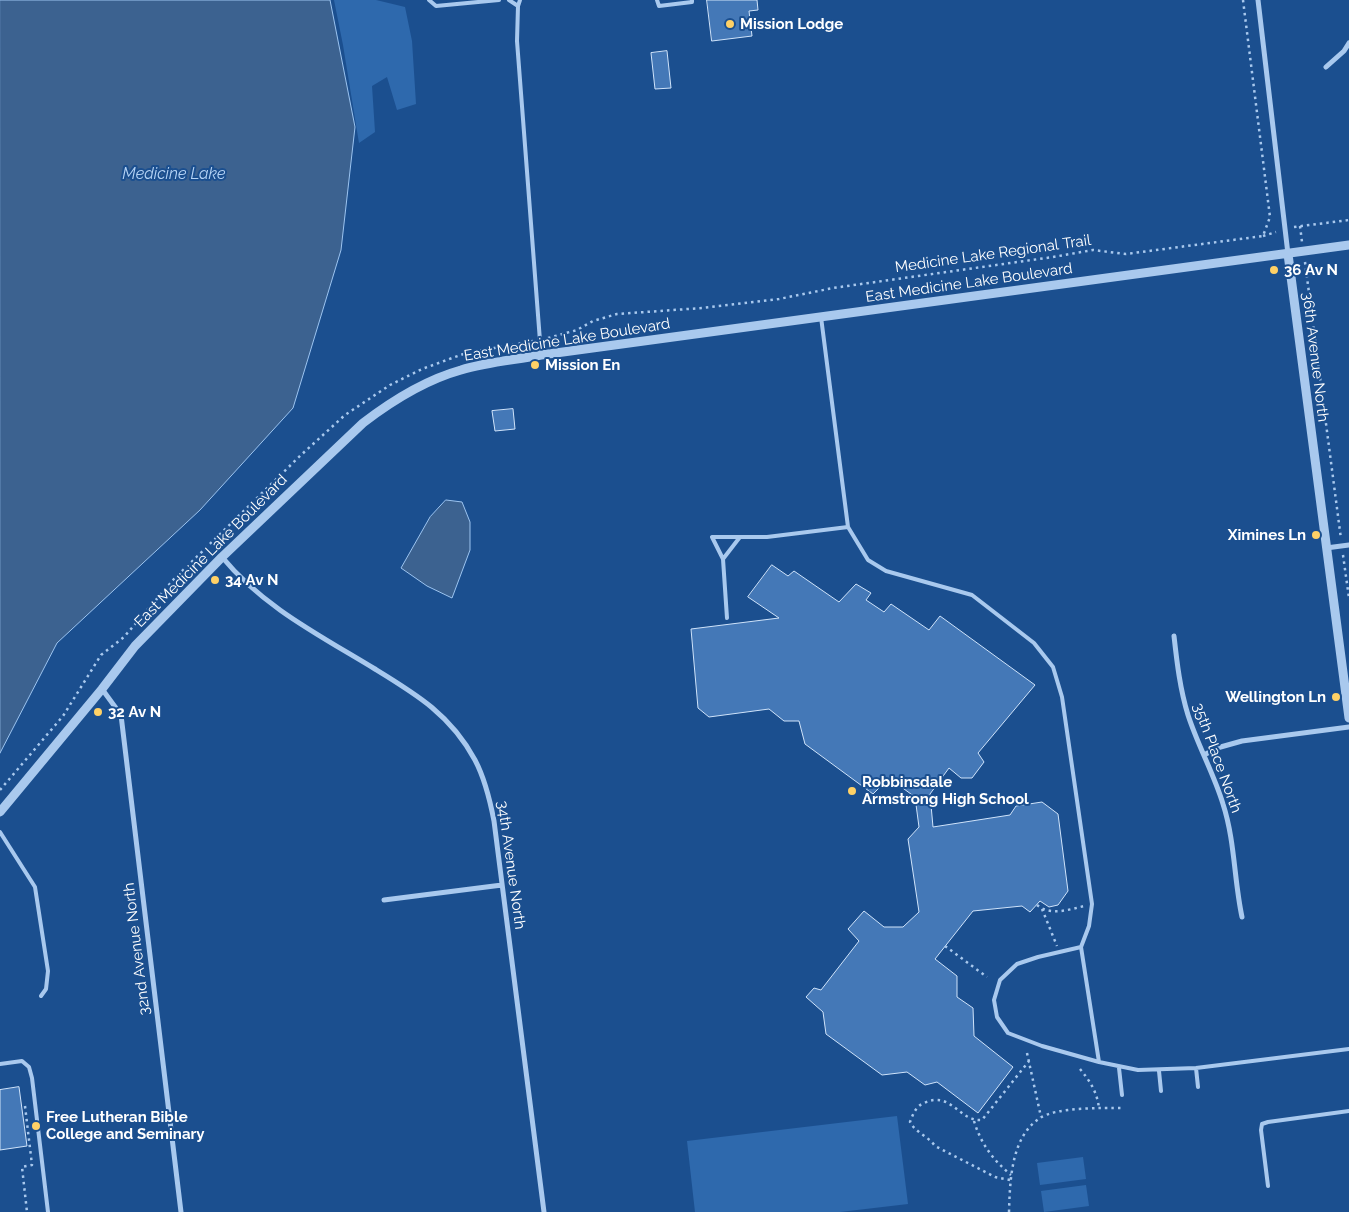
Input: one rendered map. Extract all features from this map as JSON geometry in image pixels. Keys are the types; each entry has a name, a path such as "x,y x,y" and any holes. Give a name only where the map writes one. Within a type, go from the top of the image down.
{"street":[{"name":"36th Avenue North","path":"1258,0 1288,254 1349,718"},
{"path":"1326,67 1344,51 1349,43"},
{"name":"East Medicine Lake Boulevard","path":"0,812 102,689 135,646 222,558 363,423 384,407 432,381 462,369 541,355 1349,245"},
{"path":"1326,548 1349,545"},
{"name":"34th Avenue North","path":"222,558 237,576 258,595 408,689 435,709 457,733 475,760 487,790 494,821 544,1212"},
{"name":"35th Place North","path":"1174,636 1180,689 1188,716 1224,805 1232,842 1237,892 1242,918"},
{"name":"32nd Avenue North","path":"102,689 121,715 182,1212"},
{"path":"1204,755 1217,748 1242,741 1349,728"},
{"path":"384,900 502,885"}],"lane":[{"path":"430,0 436,6 499,0"},
{"path":"510,0 518,6"},
{"path":"518,0 517,41 541,355"},
{"path":"657,0 659,6 692,2 692,0"},
{"path":"821,317 848,527 868,560 886,571 972,595 1034,643 1053,666 1062,696 1092,904 1089,926 1081,947 1099,1062"},
{"path":"727,618 723,559 712,537 768,537 848,527"},
{"path":"723,559 740,537"},
{"path":"0,832 35,887 48,971 46,989 41,996"},
{"path":"1081,947 1017,964 1000,980 994,1000 996,1017 1008,1033 1042,1046 1119,1068 1138,1070 1196,1068 1349,1048"},
{"path":"0,1064 22,1061 29,1067 32,1078 48,1212"},
{"path":"1119,1068 1122,1095"},
{"path":"1196,1068 1198,1087"},
{"path":"1159,1070 1161,1091"},
{"path":"1268,1186 1261,1130 1262,1124 1349,1111"}],"path":[{"path":"1244,0 1270,218 1263,236"},
{"name":"Medicine Lake Regional Trail","path":"553,337 577,330 593,321 617,314 702,308 779,299 833,288 1093,250 1126,254 1263,236 1300,226 1349,220"},
{"path":"1300,226 1349,598"},
{"path":"1036,905 1050,911 1092,904"},
{"path":"1042,909 1059,952"},
{"path":"945,946 987,978"},
{"path":"1027,1053 1041,1117"},
{"path":"974,1121 982,1120 1029,1061"},
{"path":"1080,1069 1095,1090 1099,1108"},
{"path":"1010,1180 995,1177 935,1146 931,1140 914,1128 910,1122 913,1113 920,1104 932,1099 943,1100 974,1121 986,1150 1011,1175"},
{"path":"25,1106 32,1165 22,1167 27,1212"},
{"path":"1009,1212 1010,1180 1015,1156 1026,1131 1041,1117 1063,1111 1123,1108"}],"shaded area":[{"path":"334,0 376,0 405,7 412,41 416,104 397,110 387,77 372,86 375,132 359,143 343,45"},
{"path":"897,1116 908,1204 840,1212 695,1212 687,1141"},
{"path":"1083,1157 1086,1179 1040,1185 1037,1163"},
{"path":"1086,1185 1089,1206 1044,1212 1041,1191"}],"water":[{"name":"Medicine Lake","path":"0,0 330,0 355,127 341,250 293,408 200,510 57,643 0,753"},
{"path":"446,500 462,502 470,522 470,550 452,598 427,586 401,568 430,517"}],"building":[{"name":"Mission Lodge","path":"707,0 757,0 758,10 749,11 752,36 712,41"},
{"path":"667,51 671,88 655,89 651,53"},
{"path":"513,409 515,429 495,431 492,411"},
{"path":"772,565 788,576 794,571 839,602 856,584 871,593 866,600 884,612 891,604 929,630 940,616 1035,685 978,753 984,762 972,778 961,778 949,768 930,794 933,827 1010,815 1016,806 1042,802 1058,814 1068,891 1058,905 1049,907 1040,901 1030,912 1022,906 973,911 935,959 957,976 957,997 973,1008 974,1036 1013,1067 978,1113 937,1082 925,1085 907,1072 882,1075 826,1034 823,1012 806,997 814,988 821,990 859,941 848,929 864,911 884,927 903,927 919,912 908,839 919,827 915,797 889,778 873,794 805,744 799,721 784,721 769,709 709,717 698,708 691,629 779,618 748,597"},
{"path":"19,1087 27,1146 0,1150 0,1090"}],"place":[{"name":"Mission Lodge","path":"730,24"},
{"name":"36 Av N","path":"1274,270"},
{"name":"Mission En","path":"535,365"},
{"name":"Ximines Ln","path":"1316,535"},
{"name":"34 Av N","path":"215,580"},
{"name":"Wellington Ln","path":"1336,697"},
{"name":"32 Av N","path":"98,712"},
{"name":"Robbinsdale Armstrong High School","path":"852,791"},
{"name":"Free Lutheran Bible College and Seminary","path":"36,1126"}]}
